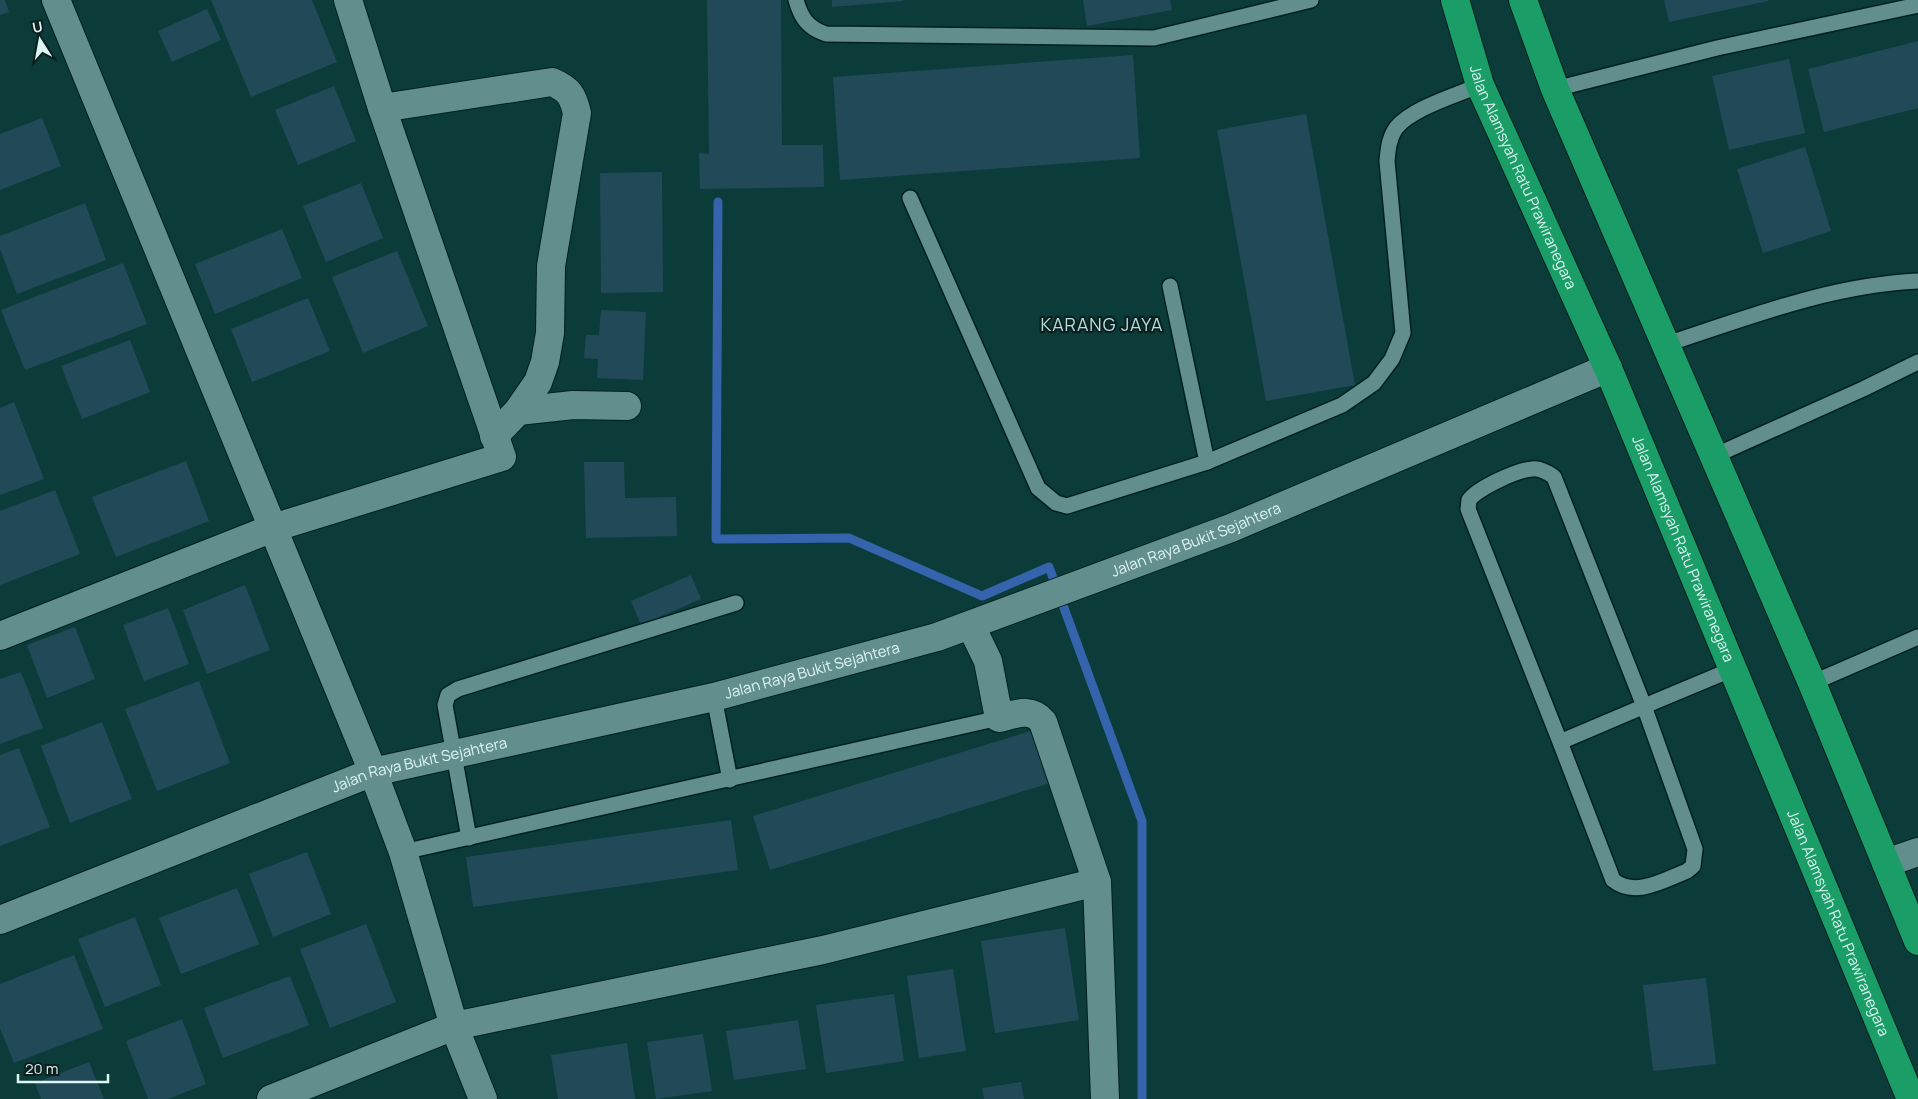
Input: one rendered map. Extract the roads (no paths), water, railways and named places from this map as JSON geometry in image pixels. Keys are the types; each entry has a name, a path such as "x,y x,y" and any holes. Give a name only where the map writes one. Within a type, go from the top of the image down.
{"highway":[{"name":"Jalan Alamsyah Ratu Prawiranegara","path":"1454,0 1480,84 1608,368 1911,1099"},
{"path":"1523,0 1556,89 1812,683 1918,941"}],"street":[{"path":"56,0 373,772 403,852 454,1026 483,1099"},
{"path":"0,636 273,528 502,457 382,108 348,0"},
{"path":"382,108 552,82 565,87 573,98 577,113 551,266 550,333 545,362 538,382 518,411 494,436"},
{"name":"Jalan Raya Bukit Sejahtera","path":"0,920 373,772 714,697 937,637 980,623 1145,558 1231,528 1608,368"},
{"path":"518,411 572,405 628,406"},
{"path":"980,623 999,718 1026,712 1038,715 1043,722 1097,882 1105,1099"},
{"path":"1886,863 1918,852"},
{"path":"271,1099 454,1026 823,950 1097,882"}],"lane":[{"path":"796,0 803,19 812,29 826,34 1154,38 1311,0"},
{"path":"1556,89 1717,48 1918,6"},
{"path":"910,198 1038,488 1056,504 1067,506 1206,462 1342,405 1374,382 1392,359 1402,333 1386,161 1388,144 1396,128 1410,115 1480,84"},
{"path":"1667,344 1834,292 1874,284 1918,281"},
{"path":"1170,286 1206,462"},
{"path":"1714,456 1918,362"},
{"path":"1531,469 1548,472 1554,477 1644,706 1695,849 1693,866 1688,871 1640,888 1620,886 1612,880 1468,509 1469,500 1482,488 1531,469"},
{"path":"469,838 445,705 448,695 736,603"},
{"path":"1812,683 1918,637"},
{"path":"1560,742 1732,669"},
{"path":"714,697 730,780"},
{"path":"403,852 999,718"}],"waterway":[{"path":"718,202 716,539 849,538 982,596 1049,567 1142,821 1142,1099"}],"district":[{"name":"KARANG JAYA","path":"1102,325"}]}
